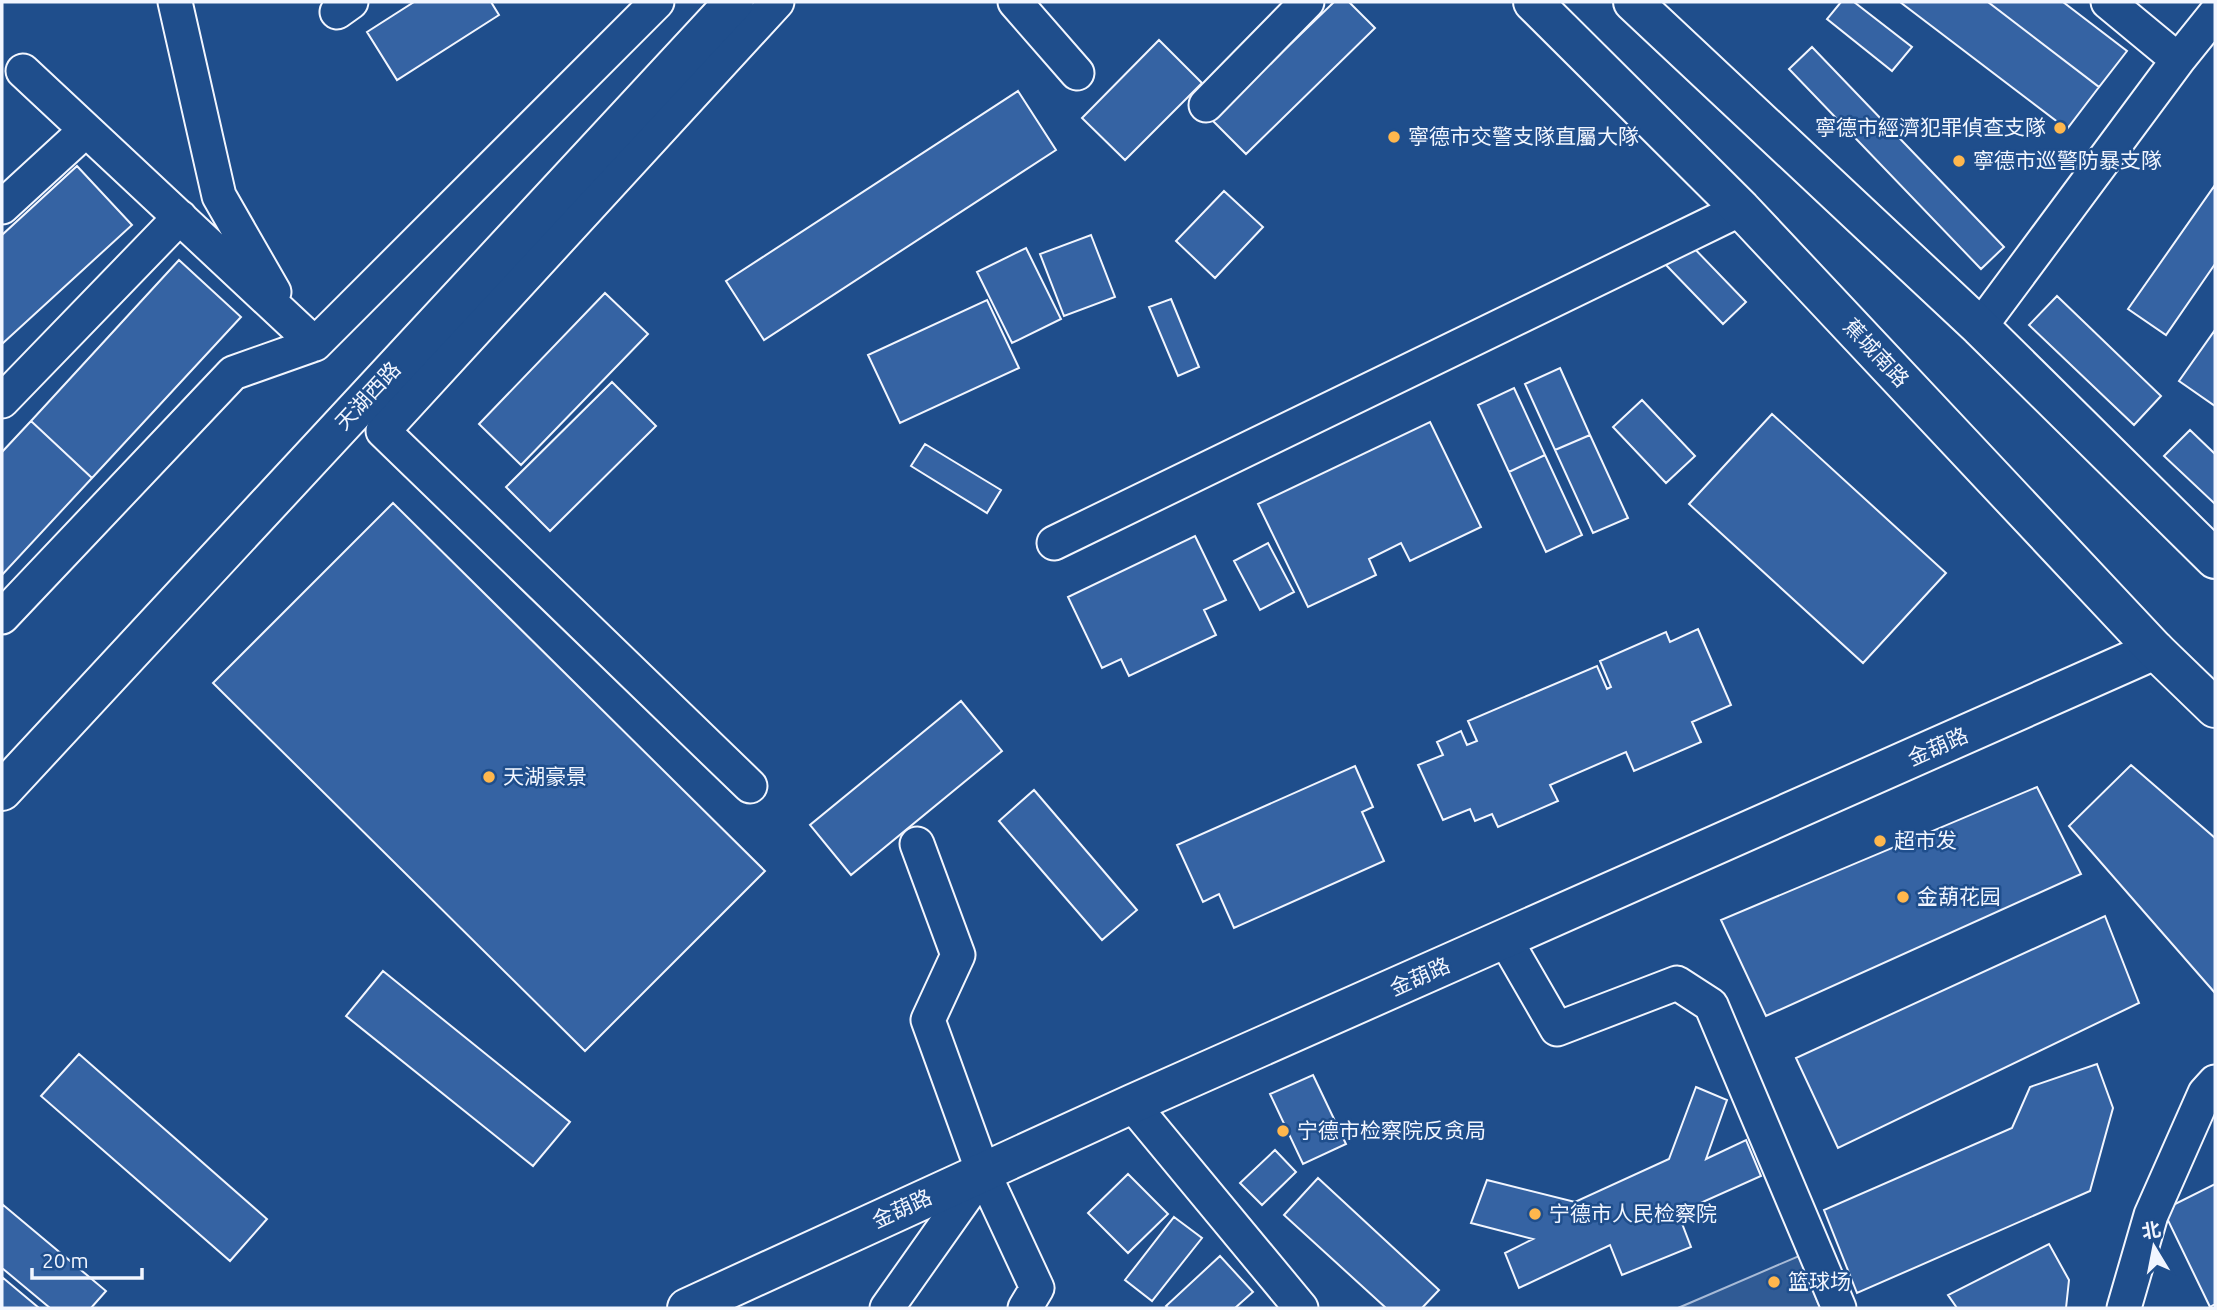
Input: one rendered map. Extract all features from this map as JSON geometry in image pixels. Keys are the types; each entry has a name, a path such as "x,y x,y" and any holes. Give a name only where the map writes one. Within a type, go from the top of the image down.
{"main road":[{"name":"天湖西路","path":"2,791 734,2"},
{"name":"蕉城南路","path":"1533,2 1741,209 2155,650 2215,708"},
{"path":"1633,2 1980,327 2215,559"},
{"name":"金葫路","path":"687,1308 1132,1104 2155,650"}],"street":[{"path":"175,2 219,196 291,321"},
{"path":"2,617 233,373 315,344 657,2"},
{"path":"750,786 383,431 777,2"},
{"path":"1015,2 1077,73"},
{"path":"1206,105 1307,2"},
{"path":"2108,2 2178,60"},
{"path":"1980,327 2215,14"},
{"path":"23,71 315,344"},
{"path":"2,207 86,130"},
{"path":"1054,542 1741,209"},
{"path":"2,401 180,217"},
{"path":"916,844 958,955 928,1020 983,1172 1037,1289 1025,1308"},
{"path":"1505,939 1557,1029 1677,982 1711,1005 1839,1308"},
{"path":"2124,1308 2151,1215 2205,1093 2215,1082"},
{"path":"1132,1104 1301,1308"},
{"path":"887,1308 983,1172"}],"shaded area":[{"name":"篮球场","path":"1799,1256 1820,1308 1678,1308"}],"building":[{"path":"414,2 491,2 499,15 397,80 367,32"},
{"path":"1334,2 1349,2 1375,28 1246,154 1212,120"},
{"path":"1841,2 1854,2 1912,47 1892,71 1827,19"},
{"path":"1900,2 1988,2 2099,87 2067,129"},
{"path":"1988,2 2063,2 2127,51 2099,87"},
{"path":"1159,40 1202,83 1125,160 1082,118"},
{"path":"1812,47 2004,247 1981,269 1789,69"},
{"path":"1018,91 1056,150 764,340 726,281"},
{"path":"77,166 132,225 2,344 2,235"},
{"path":"2215,185 2215,264 2166,335 2128,309"},
{"path":"1224,191 1263,227 1215,278 1176,241"},
{"path":"1091,235 1115,297 1064,316 1040,254"},
{"path":"1689,243 1746,302 1723,324 1666,265"},
{"path":"1026,248 1061,319 1012,343 977,272"},
{"path":"179,260 241,317 92,478 31,421"},
{"path":"605,293 648,334 521,465 479,424"},
{"path":"2057,296 2161,396 2134,425 2029,325"},
{"path":"1171,299 1199,367 1178,376 1149,307"},
{"path":"987,300 1019,368 900,423 868,355"},
{"path":"2215,330 2215,406 2179,381"},
{"path":"1560,368 1590,435 1555,450 1525,384"},
{"path":"612,382 656,426 550,531 506,487"},
{"path":"1514,388 1545,455 1509,472 1478,405"},
{"path":"1642,400 1695,456 1666,483 1613,427"},
{"path":"1772,414 1946,573 1863,663 1689,504"},
{"path":"31,421 92,478 2,575 2,452"},
{"path":"1430,422 1481,527 1410,561 1401,543 1369,559 1376,575 1308,607 1258,504"},
{"path":"2190,430 2215,454 2215,504 2164,456"},
{"path":"1590,435 1628,518 1593,533 1555,450"},
{"path":"925,444 1001,490 987,513 911,466"},
{"path":"1545,455 1582,535 1546,552 1509,472"},
{"name":"天湖豪景","path":"393,503 765,871 585,1051 213,683"},
{"path":"1195,536 1226,600 1204,610 1216,635 1129,676 1121,659 1102,668 1068,597"},
{"path":"1268,543 1294,592 1260,610 1234,561"},
{"path":"1698,629 1731,705 1692,722 1701,742 1634,771 1626,752 1550,785 1558,801 1498,827 1492,814 1475,821 1470,809 1443,820 1418,765 1443,755 1437,742 1461,731 1467,745 1477,741 1468,721 1597,666 1607,689 1611,687 1600,661 1666,632 1670,642"},
{"path":"961,701 1002,751 851,875 810,825"},
{"path":"2131,765 2215,838 2215,993 2069,826"},
{"path":"1355,766 1373,807 1362,812 1384,861 1234,928 1219,894 1203,902 1177,845"},
{"name":"金葫花园","path":"2037,787 2081,874 1766,1016 1721,920"},
{"path":"1034,790 1137,910 1102,940 999,821"},
{"name":"金葫花园","path":"2105,916 2139,1003 1838,1148 1796,1058"},
{"path":"383,971 570,1122 533,1166 346,1016"},
{"path":"79,1054 267,1219 230,1261 41,1096"},
{"path":"2097,1064 2113,1108 2090,1191 1857,1293 1824,1210 2012,1128 2030,1087"},
{"path":"1313,1075 1346,1144 1303,1164 1270,1094"},
{"name":"宁德市人民检察院","path":"1696,1087 1727,1100 1706,1159 1746,1140 1761,1176 1678,1213 1691,1247 1622,1275 1610,1245 1519,1288 1505,1253 1533,1239 1471,1223 1487,1180 1575,1202 1669,1159"},
{"path":"1275,1150 1296,1172 1262,1205 1240,1183"},
{"path":"1128,1174 1168,1214 1128,1253 1088,1213"},
{"path":"1318,1178 1439,1290 1422,1308 1386,1308 1284,1215"},
{"path":"2215,1184 2215,1304 2210,1307 2163,1210"},
{"path":"2,1204 106,1291 91,1308 50,1308 2,1268"},
{"path":"1174,1217 1202,1238 1152,1301 1125,1280"},
{"path":"2049,1244 2069,1280 2066,1308 1957,1308 1948,1295"},
{"path":"1220,1256 1253,1292 1235,1308 1166,1306"},
{"path":"2,1277 39,1308 2,1308"}],"place":[{"name":"寧德市經濟犯罪偵查支隊","path":"2060,128"},
{"name":"寧德市交警支隊直屬大隊","path":"1394,137"},
{"name":"寧德市巡警防暴支隊","path":"1959,161"},
{"name":"天湖豪景","path":"489,777"},
{"name":"超市发","path":"1880,841"},
{"name":"金葫花园","path":"1903,897"},
{"name":"宁德市检察院反贪局","path":"1283,1131"},
{"name":"宁德市人民检察院","path":"1535,1214"},
{"name":"篮球场","path":"1774,1282"}]}
